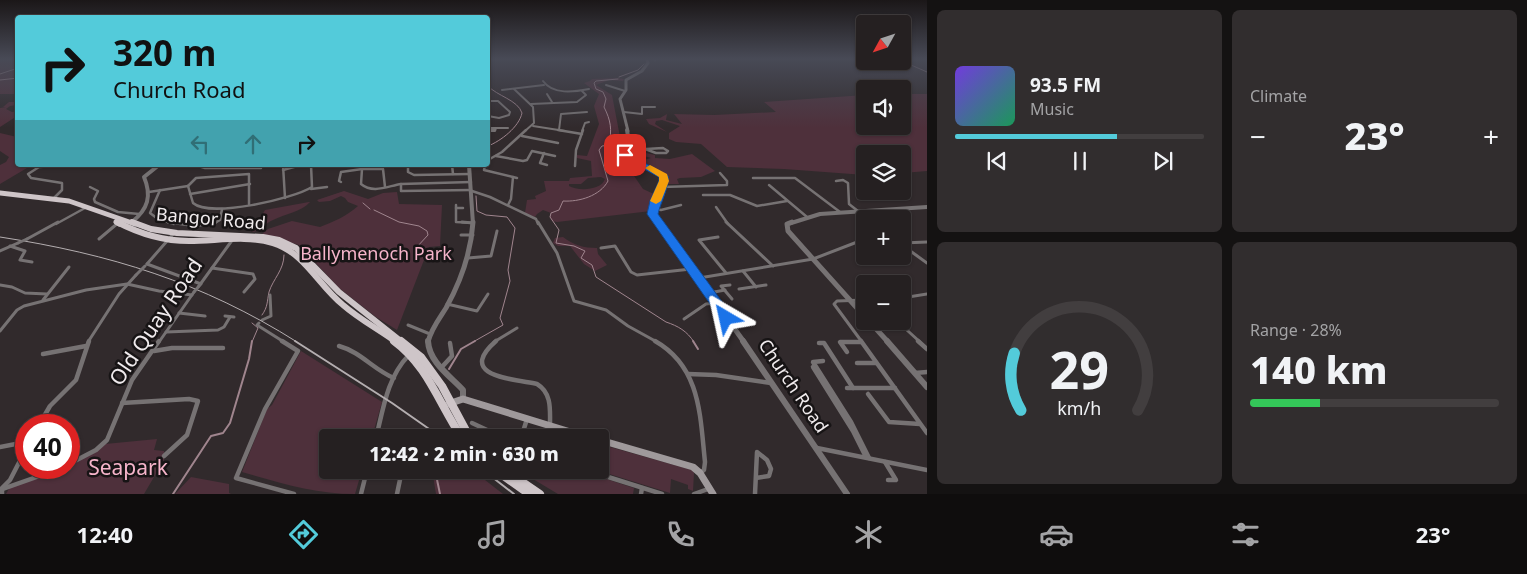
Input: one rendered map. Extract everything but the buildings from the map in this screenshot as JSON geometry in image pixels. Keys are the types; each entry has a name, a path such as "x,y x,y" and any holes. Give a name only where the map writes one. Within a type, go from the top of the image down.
{"highway":[{"name":"Bangor Road","path":"0,193 54,198 88,206 126,225 176,233 263,236 287,247"},
{"path":"102,212 150,237 171,240 233,239 262,241 287,247 343,306 412,352 438,379 458,429"},
{"path":"171,240 176,233"},
{"path":"447,404 464,429"},
{"path":"508,479 529,494"},
{"path":"518,479 540,494"}],"main road":[{"path":"447,404 463,399 562,429"},
{"path":"609,443 694,467 711,491"}],"street":[{"path":"626,82 625,91 620,99 629,143 625,151 626,156 661,174 664,181 653,208 661,210 681,205"},
{"path":"502,90 544,83 555,90 582,91 589,89"},
{"path":"606,84 625,91"},
{"path":"490,159 533,126 534,110 514,89"},
{"path":"530,104 579,101 586,95 582,91"},
{"path":"547,94 552,102"},
{"path":"490,100 498,100 510,112 509,115 503,117 490,116"},
{"path":"624,112 641,114 643,112 642,107 656,108"},
{"path":"559,130 562,114 588,112"},
{"path":"575,166 578,145 585,123 589,122"},
{"path":"533,126 582,134"},
{"path":"490,131 495,131 496,128 508,128"},
{"path":"521,136 558,143"},
{"path":"629,143 646,149 661,154 668,151 663,148 646,149"},
{"path":"496,156 524,161 528,159 531,152 555,156"},
{"path":"544,153 540,163 547,165"},
{"path":"39,167 28,174 28,176 62,183 62,190 54,198"},
{"path":"98,239 126,225 139,214 149,192 144,176 156,167"},
{"path":"202,167 261,168"},
{"path":"285,198 283,170 294,167"},
{"path":"310,189 312,186 311,167"},
{"path":"408,167 408,172 413,174 470,174"},
{"path":"452,167 453,174"},
{"path":"463,399 463,390 441,368 429,351 428,342 430,334 447,304 468,258 474,223 469,167"},
{"path":"483,167 484,170 515,177 511,180 512,199 508,205"},
{"path":"341,182 339,181 341,172 377,168 383,169 386,187"},
{"path":"362,170 361,184 363,187 374,189 401,184 471,182"},
{"path":"662,187 726,185 727,181 720,173"},
{"path":"249,204 250,176 246,174 196,178 191,180 188,186 192,202 198,207 222,209 297,196 310,189 327,187"},
{"path":"753,178 795,178 840,212"},
{"path":"836,181 843,180 848,183 849,204 857,210"},
{"path":"190,194 250,184"},
{"path":"401,184 401,191 403,192 472,191 508,205 536,219 557,253 576,302 606,310 628,326 655,341 675,357 688,374 698,396 705,462 704,470 700,474"},
{"path":"769,185 807,217"},
{"path":"149,192 188,186"},
{"path":"90,188 97,190 98,193 94,198 97,203 118,212 139,214"},
{"path":"160,190 150,213 159,220 189,226 209,226 221,219 222,209"},
{"path":"703,195 730,195 757,206 787,201"},
{"path":"0,251 88,206"},
{"path":"464,208 456,206 456,222 474,223"},
{"path":"875,210 927,207"},
{"name":"Church Road","path":"653,208 654,218 774,384 846,494"},
{"path":"715,208 726,222 773,266"},
{"path":"856,211 807,217 790,222 786,228 856,307"},
{"path":"468,258 491,256 497,230"},
{"path":"460,235 473,235"},
{"path":"718,237 701,239 700,241 726,273"},
{"name":"Old Quay Road","path":"80,458 96,450 106,441 132,380 233,239"},
{"path":"45,414 50,406 76,380 86,346 127,284 171,240"},
{"path":"698,278 813,259 856,242"},
{"path":"911,243 927,242"},
{"path":"10,246 25,251 20,260 32,262"},
{"path":"601,248 615,246 631,272 635,275 691,268"},
{"path":"911,251 927,264"},
{"path":"146,265 200,285"},
{"path":"42,301 69,267"},
{"path":"212,268 253,274 254,280 244,292"},
{"path":"742,271 756,286"},
{"path":"0,331 19,309 42,301 93,289 127,284 159,291 193,294"},
{"path":"0,285 12,287 25,293 47,294"},
{"path":"730,285 721,286 732,299"},
{"path":"739,289 766,285"},
{"path":"708,293 725,290"},
{"path":"447,304 477,311 488,294"},
{"path":"911,297 927,294"},
{"path":"270,295 271,316 257,325 298,351 265,409 236,478 294,494"},
{"path":"856,300 836,301 834,304 927,432"},
{"path":"684,319 706,304 715,302"},
{"path":"179,313 205,316"},
{"path":"166,332 218,331 224,327 230,317"},
{"path":"408,325 430,334"},
{"path":"517,328 491,345 482,357 481,364 485,371 490,374 537,384 544,388 549,396 550,425"},
{"path":"877,330 927,386"},
{"path":"906,330 927,348"},
{"path":"441,368 452,356 449,342"},
{"path":"847,352 840,342 862,342"},
{"path":"819,343 824,343 853,388"},
{"path":"342,345 364,357 388,376 394,378"},
{"path":"43,354 86,346"},
{"path":"154,351 172,348 223,348"},
{"path":"378,429 400,363 412,352"},
{"path":"824,361 813,362 851,422 867,457"},
{"path":"857,363 877,363"},
{"path":"813,367 844,415 867,457"},
{"path":"836,370 842,370"},
{"path":"915,373 927,372"},
{"path":"688,374 774,384"},
{"path":"846,388 895,388"},
{"path":"868,394 889,422 921,424"},
{"path":"122,402 188,399 198,401 187,435 164,456"},
{"path":"523,429 527,418"},
{"path":"472,424 483,429"},
{"path":"0,447 15,444"},
{"path":"817,448 927,470"},
{"path":"755,494 757,452 770,461 772,470 769,476 765,478 756,478"},
{"path":"885,462 896,480 888,480"},
{"path":"2,491 15,470"},
{"path":"609,477 662,494"},
{"path":"2,491 33,479"},
{"path":"360,494 364,479"},
{"path":"396,494 400,479"},
{"path":"641,494 642,488"},
{"path":"694,494 711,491"}],"green space":[{"path":"0,82 15,82 15,94 0,94"},
{"path":"604,82 596,85 612,95 620,137 628,142 623,150 623,156 640,164 632,173 643,189 656,195 651,211 557,222 552,221 551,213 543,210 535,217 525,213 527,200 536,199 535,196 546,191 544,181 569,181 570,178 592,176 591,161 577,158 577,155 587,156 599,124 594,106 599,94 584,83","holes":["601,177 605,179 603,183 588,189 577,189 569,186 569,184 581,184 588,178"]},
{"path":"911,94 927,94 927,171 911,172 911,145 856,145 856,174 727,167 701,144 676,142 669,139 669,133 680,126 662,120 656,121 655,124 667,132 649,124 646,119 660,118 667,114 666,120 682,124 674,114 714,115 776,112 764,102 856,96 856,135 911,135"},
{"path":"9,102 15,102 15,105 6,109 15,111 15,117 0,127 0,108 6,107 3,107"},
{"path":"0,133 15,137 15,167 29,167 0,184 0,165 6,162 9,157 0,151"},
{"path":"629,144 646,150 632,148 629,152 632,156 644,160 651,158 644,156 646,153 655,155 655,158 670,159 692,154 715,171 701,177 677,179 679,184 665,184 665,178 628,157 626,150"},
{"name":"Ballymenoch Park","path":"344,191 368,199 383,193 397,192 399,204 442,205 440,246 429,247 397,330 376,317 339,288 299,245 262,234 268,229 292,221 320,227 340,218 358,206 348,202 341,196 330,201 319,202 317,200"},
{"path":"310,202 302,208 273,220 258,231 252,232 265,210"},
{"path":"563,237 579,246 597,248 598,254 607,265 595,271 584,264 570,246 558,246 553,243 555,238"},
{"path":"301,351 382,402 374,429 319,429 319,479 359,479 355,494 312,490 242,472 267,409 272,405"},
{"name":"Seapark","path":"157,439 154,450 164,451 164,460 144,494 6,494 10,487 33,479 80,479 80,459 105,444"},
{"path":"610,447 692,470 694,473 693,491 688,489 688,485 671,479 670,493 609,474"},
{"name":"Seapark","path":"191,477 229,484 229,493 231,494 175,494"},
{"path":"434,479 484,479 503,494 436,494"},
{"path":"533,479 606,479 634,488 633,494 558,494"}],"waterway":[{"path":"595,82 596,89 603,92 606,99 604,107 610,125 609,145 602,146 599,150 608,181 600,191 582,199 563,201 559,210 551,213 550,217 559,230 556,243 574,246 585,251 581,258 592,265 596,277 666,322 682,329 694,342"},
{"path":"490,88 512,101 522,113 509,133 490,145"},
{"path":"473,342 503,325 500,318 510,281 508,270 515,228 507,217 486,215 477,211 476,196"},
{"path":"363,203 370,209"},
{"path":"374,210 399,222 419,226 427,231 428,235 416,248"},
{"path":"419,252 427,258"},
{"path":"262,315 269,292 284,260 284,255"},
{"path":"252,323 258,328 252,342"},
{"path":"173,494 211,436 223,433 230,423 249,359 252,341"},
{"path":"449,369 461,349 475,341"},
{"path":"693,341 698,349"},
{"path":"437,479 440,494"}],"railway":[{"path":"0,237 79,252 154,273 226,303 297,342"},
{"path":"295,341 429,429"},
{"path":"495,479 514,494"}],"slow traffic":[{"path":"650,168 661,174 664,181 656,201"}],"route":[{"path":"625,155 663,176 664,181 655,201 652,214 726,318"}]}
